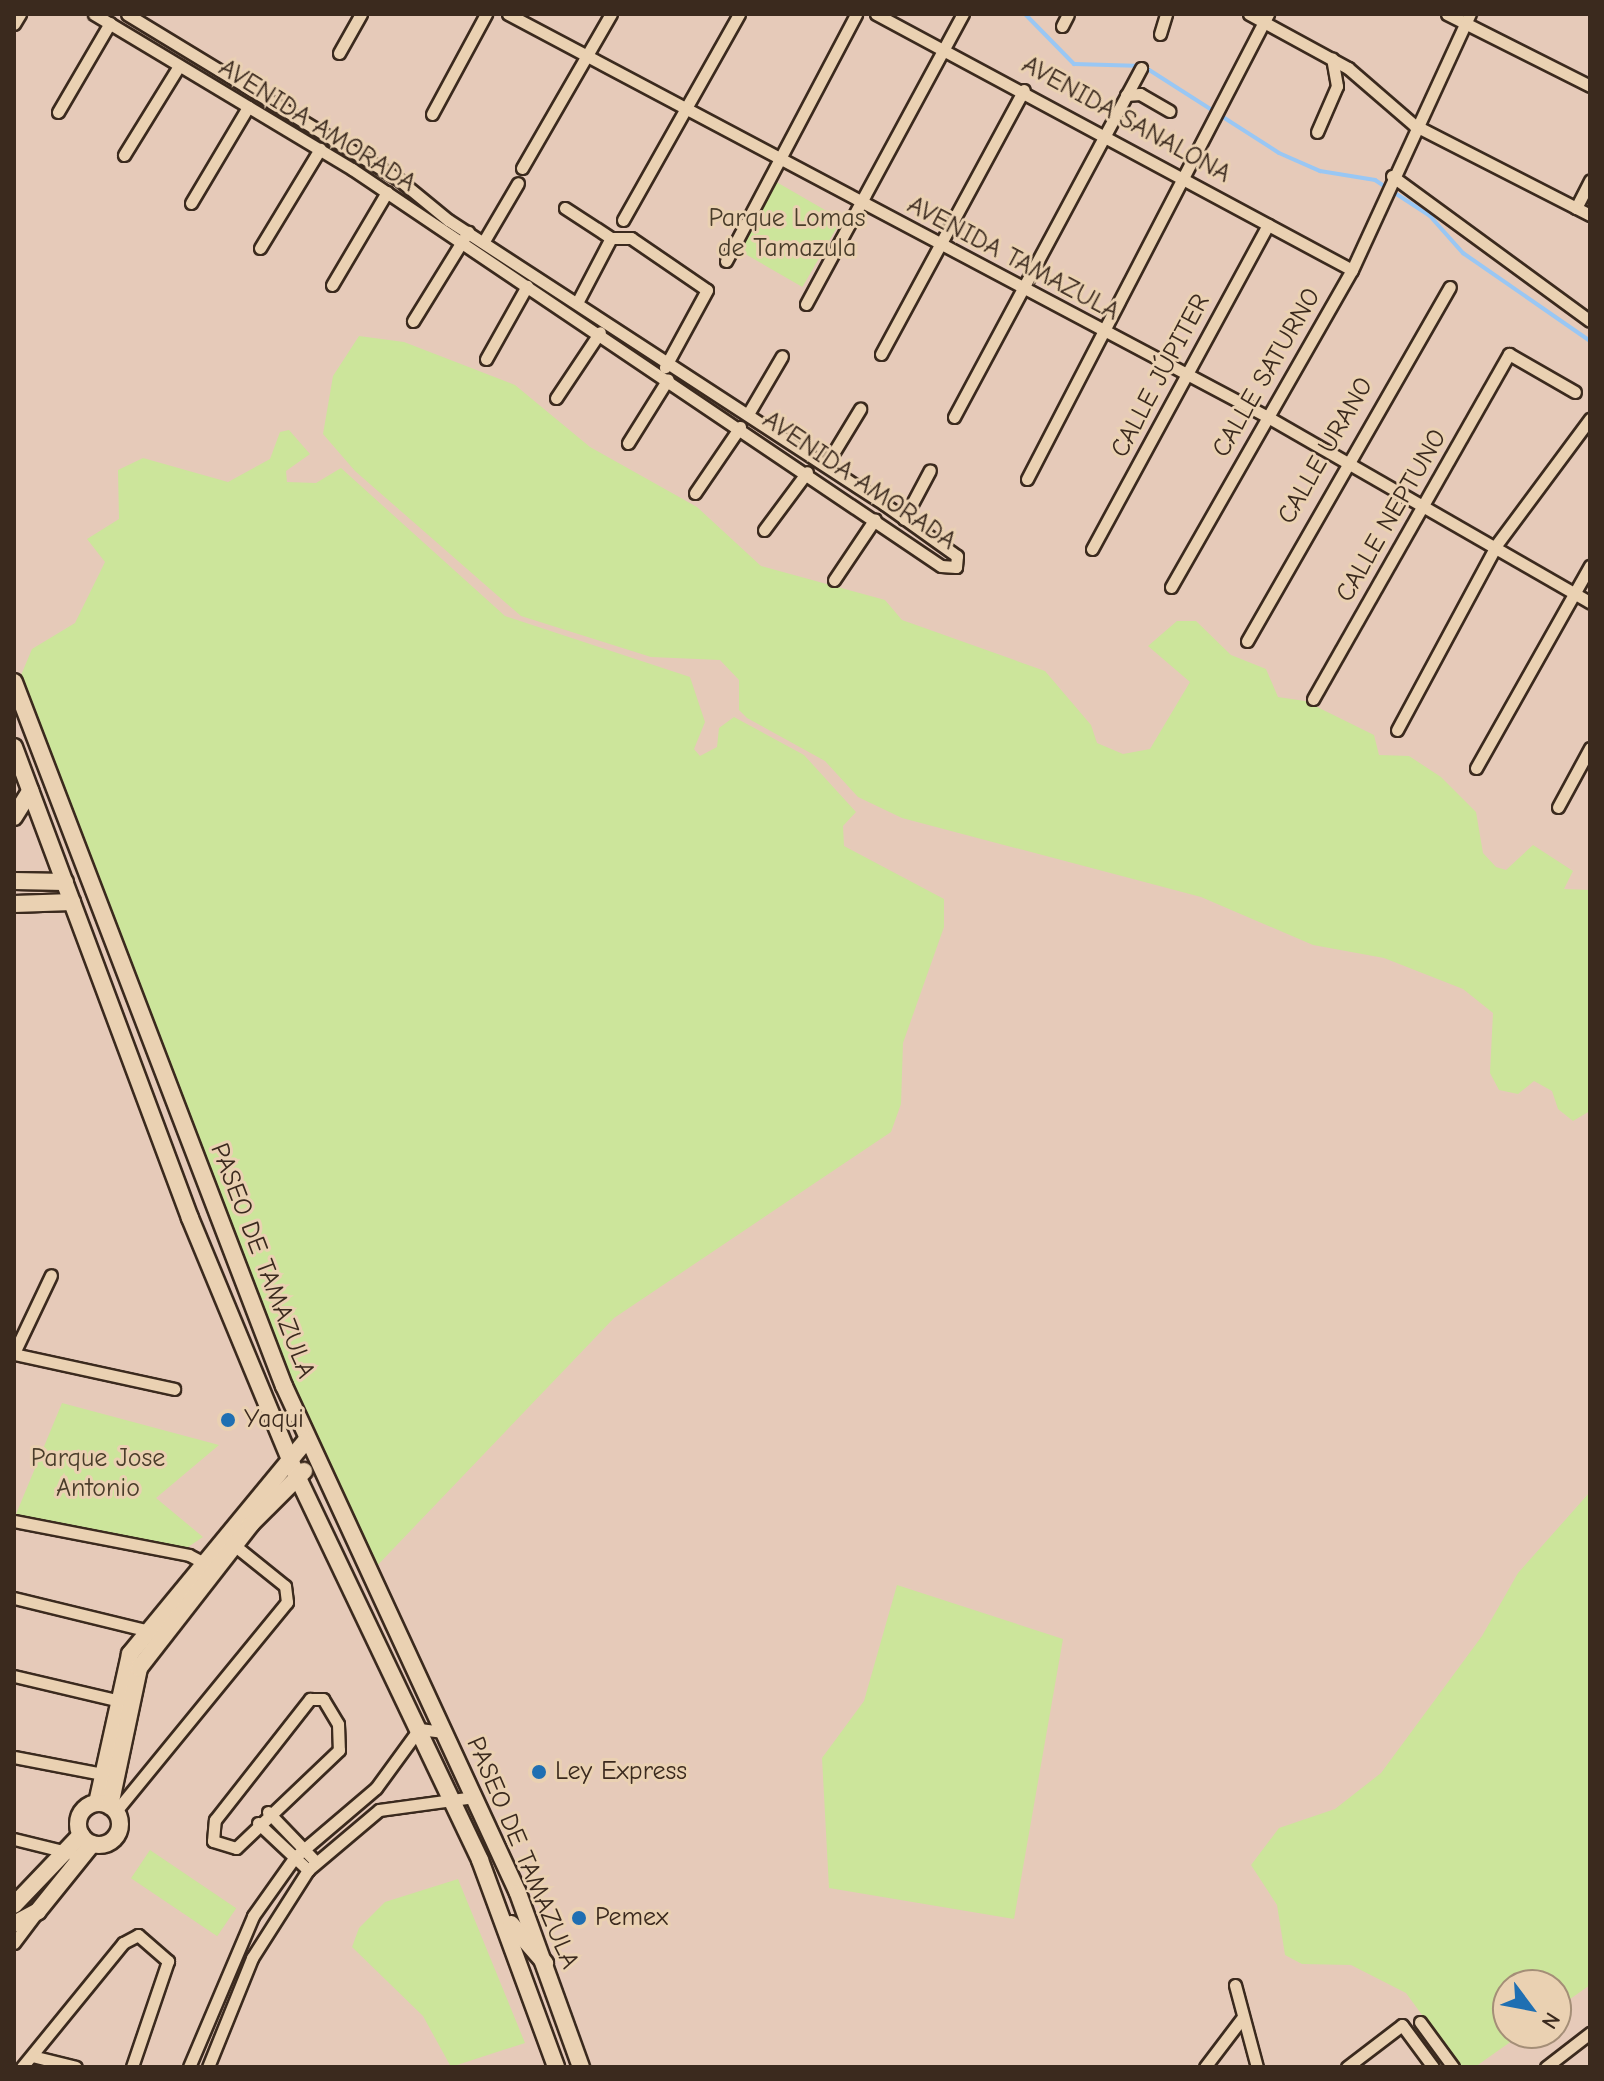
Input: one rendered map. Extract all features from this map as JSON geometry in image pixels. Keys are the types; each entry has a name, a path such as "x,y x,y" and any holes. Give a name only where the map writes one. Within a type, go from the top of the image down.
{"main road":[{"name":"PASEO DE TAMAZULA","path":"14,682 307,1439 474,1797 545,1963 581,2067"},
{"name":"PASEO DE TAMAZULA","path":"14,747 190,1218 297,1476 419,1729 500,1911 556,2067"},
{"path":"14,817 30,791"},
{"path":"14,881 65,882"},
{"path":"14,904 72,902"},
{"path":"108,1806 123,1702 124,1667 229,1540 289,1456 307,1439"},
{"path":"229,1540 316,1460"},
{"path":"14,1905 81,1847 116,1836 102,1774 123,1702"},
{"path":"14,1924 38,1911 81,1847 80,1815 108,1806"},
{"path":"500,1911 545,1963"}],"street":[{"path":"14,24 20,14"},
{"name":"AVENIDA AMORADA","path":"94,14 320,149 387,192 459,246 600,332 941,566 956,567 957,556 826,465 302,121 127,14"},
{"path":"339,53 361,14"},
{"path":"432,114 486,14"},
{"name":"AVENIDA TAMAZULA","path":"508,14 1266,416 1497,544 1590,602"},
{"path":"522,168 611,14"},
{"path":"623,220 683,107 739,14"},
{"path":"726,261 856,14"},
{"name":"AVENIDA SANALONA","path":"876,14 945,47 1188,177 1352,270"},
{"path":"806,304 963,14"},
{"path":"1062,26 1068,14"},
{"path":"1160,34 1166,14"},
{"path":"1249,14 1266,18 1332,58 1414,125 1590,215"},
{"path":"1447,14 1467,19 1590,86"},
{"path":"1027,479 1188,177 1266,18"},
{"name":"CALLE SATURNO","path":"1171,587 1352,270 1414,125 1467,19"},
{"path":"58,112 110,23"},
{"path":"1317,132 1337,86 1332,58"},
{"path":"124,155 179,66"},
{"path":"954,417 1141,68"},
{"path":"881,354 1024,90"},
{"path":"1126,95 1140,94 1170,111"},
{"path":"191,203 248,107"},
{"path":"295,135 302,121"},
{"path":"260,248 320,149"},
{"path":"1392,176 1590,321"},
{"path":"1576,208 1590,180"},
{"path":"484,241 518,183"},
{"path":"332,285 387,192"},
{"path":"565,208 611,238 631,238 707,290 668,361 665,377 628,443"},
{"name":"CALLE JÚPITER","path":"1092,549 1268,225"},
{"path":"413,321 468,232"},
{"path":"578,301 611,238"},
{"path":"486,359 527,286"},
{"name":"CALLE URANO","path":"1247,641 1345,460 1450,287"},
{"path":"556,398 600,332"},
{"name":"CALLE NEPTUNO","path":"1313,699 1421,504 1509,354 1575,392"},
{"path":"748,414 782,356"},
{"path":"826,465 860,409"},
{"path":"1397,730 1497,544 1590,419"},
{"path":"695,493 740,427"},
{"path":"904,519 930,470"},
{"path":"764,530 807,472"},
{"path":"858,507 868,494"},
{"path":"834,580 875,519"},
{"path":"1476,768 1571,590 1590,566"},
{"path":"1558,807 1590,748"},
{"path":"51,1275 14,1354 174,1389"},
{"path":"14,1521 208,1565"},
{"path":"108,1806 287,1602 285,1586 229,1540"},
{"path":"14,1598 154,1632"},
{"path":"14,1676 123,1702"},
{"path":"319,1697 342,1733 339,1750 268,1812 236,1848 211,1839 215,1820 310,1699 319,1697"},
{"path":"189,2067 253,1916 298,1853 376,1788 419,1729 444,1732"},
{"path":"14,1757 102,1774"},
{"path":"376,1788 388,1809"},
{"path":"208,2067 252,1958 270,1925 312,1866 349,1830 388,1809 474,1797"},
{"path":"268,1812 298,1853"},
{"path":"340,1818 349,1830"},
{"path":"258,1823 312,1866"},
{"path":"14,1839 81,1847"},
{"path":"14,1943 38,1911"},
{"path":"253,1916 270,1925"},
{"path":"22,2067 123,1943 138,1935 168,1961 132,2067"},
{"path":"236,1952 247,1949 252,1958"},
{"path":"1235,1985 1257,2067"},
{"path":"1205,2067 1243,2017"},
{"path":"1420,2022 1453,2067"},
{"path":"1347,2067 1402,2025 1433,2067"},
{"path":"1546,2067 1590,2033"},
{"path":"32,2056 76,2067"}],"green space":[{"name":"Parque Lomas de Tamazula","path":"773,180 841,220 802,287 734,248"},
{"path":"359,336 404,342 515,385 590,447 697,507 761,566 885,600 902,620 1045,671 1091,725 1097,743 1123,754 1150,749 1190,682 1148,646 1177,621 1196,621 1231,655 1266,669 1278,697 1305,701 1374,735 1379,755 1409,756 1441,777 1476,812 1483,853 1496,867 1506,870 1533,845 1573,871 1564,889 1590,890 1590,1111 1573,1121 1558,1109 1552,1091 1534,1081 1518,1094 1499,1090 1490,1073 1493,1013 1463,989 1384,958 1313,945 1201,897 902,818 858,797 825,761 747,718 739,710 739,680 720,660 651,657 521,616 355,471 323,434 333,376"},
{"path":"289,430 310,454 286,471 287,482 316,483 341,468 505,616 690,677 705,722 694,749 700,756 717,747 719,728 734,717 804,755 856,812 843,826 844,846 944,899 944,927 903,1043 901,1104 891,1132 614,1318 372,1571 308,1436 19,680 32,649 75,623 105,562 87,539 119,519 118,470 143,458 228,482 270,459 280,432"},
{"name":"Parque Jose Antonio","path":"62,1403 219,1445 156,1498 203,1537 185,1549 14,1519"},
{"path":"1590,1492 1590,1985 1572,1998 1572,1969 1492,1969 1492,2049 1500,2049 1475,2067 1460,2067 1406,1993 1351,1965 1302,1964 1285,1955 1277,1905 1251,1865 1279,1828 1335,1809 1381,1773 1482,1636 1518,1573"},
{"path":"897,1585 1063,1639 1014,1919 829,1888 822,1758 864,1701"},
{"path":"150,1850 236,1908 217,1936 131,1878"},
{"path":"458,1879 525,2043 451,2067 423,2016 352,1947 359,1928 385,1902"}],"waterway":[{"path":"1025,14 1074,64 1143,66 1279,153 1320,171 1375,180 1430,216 1463,253 1590,341"}],"place":[{"name":"Yaqui","path":"228,1420"},
{"name":"Ley Express","path":"539,1772"},
{"name":"Pemex","path":"579,1918"}]}
